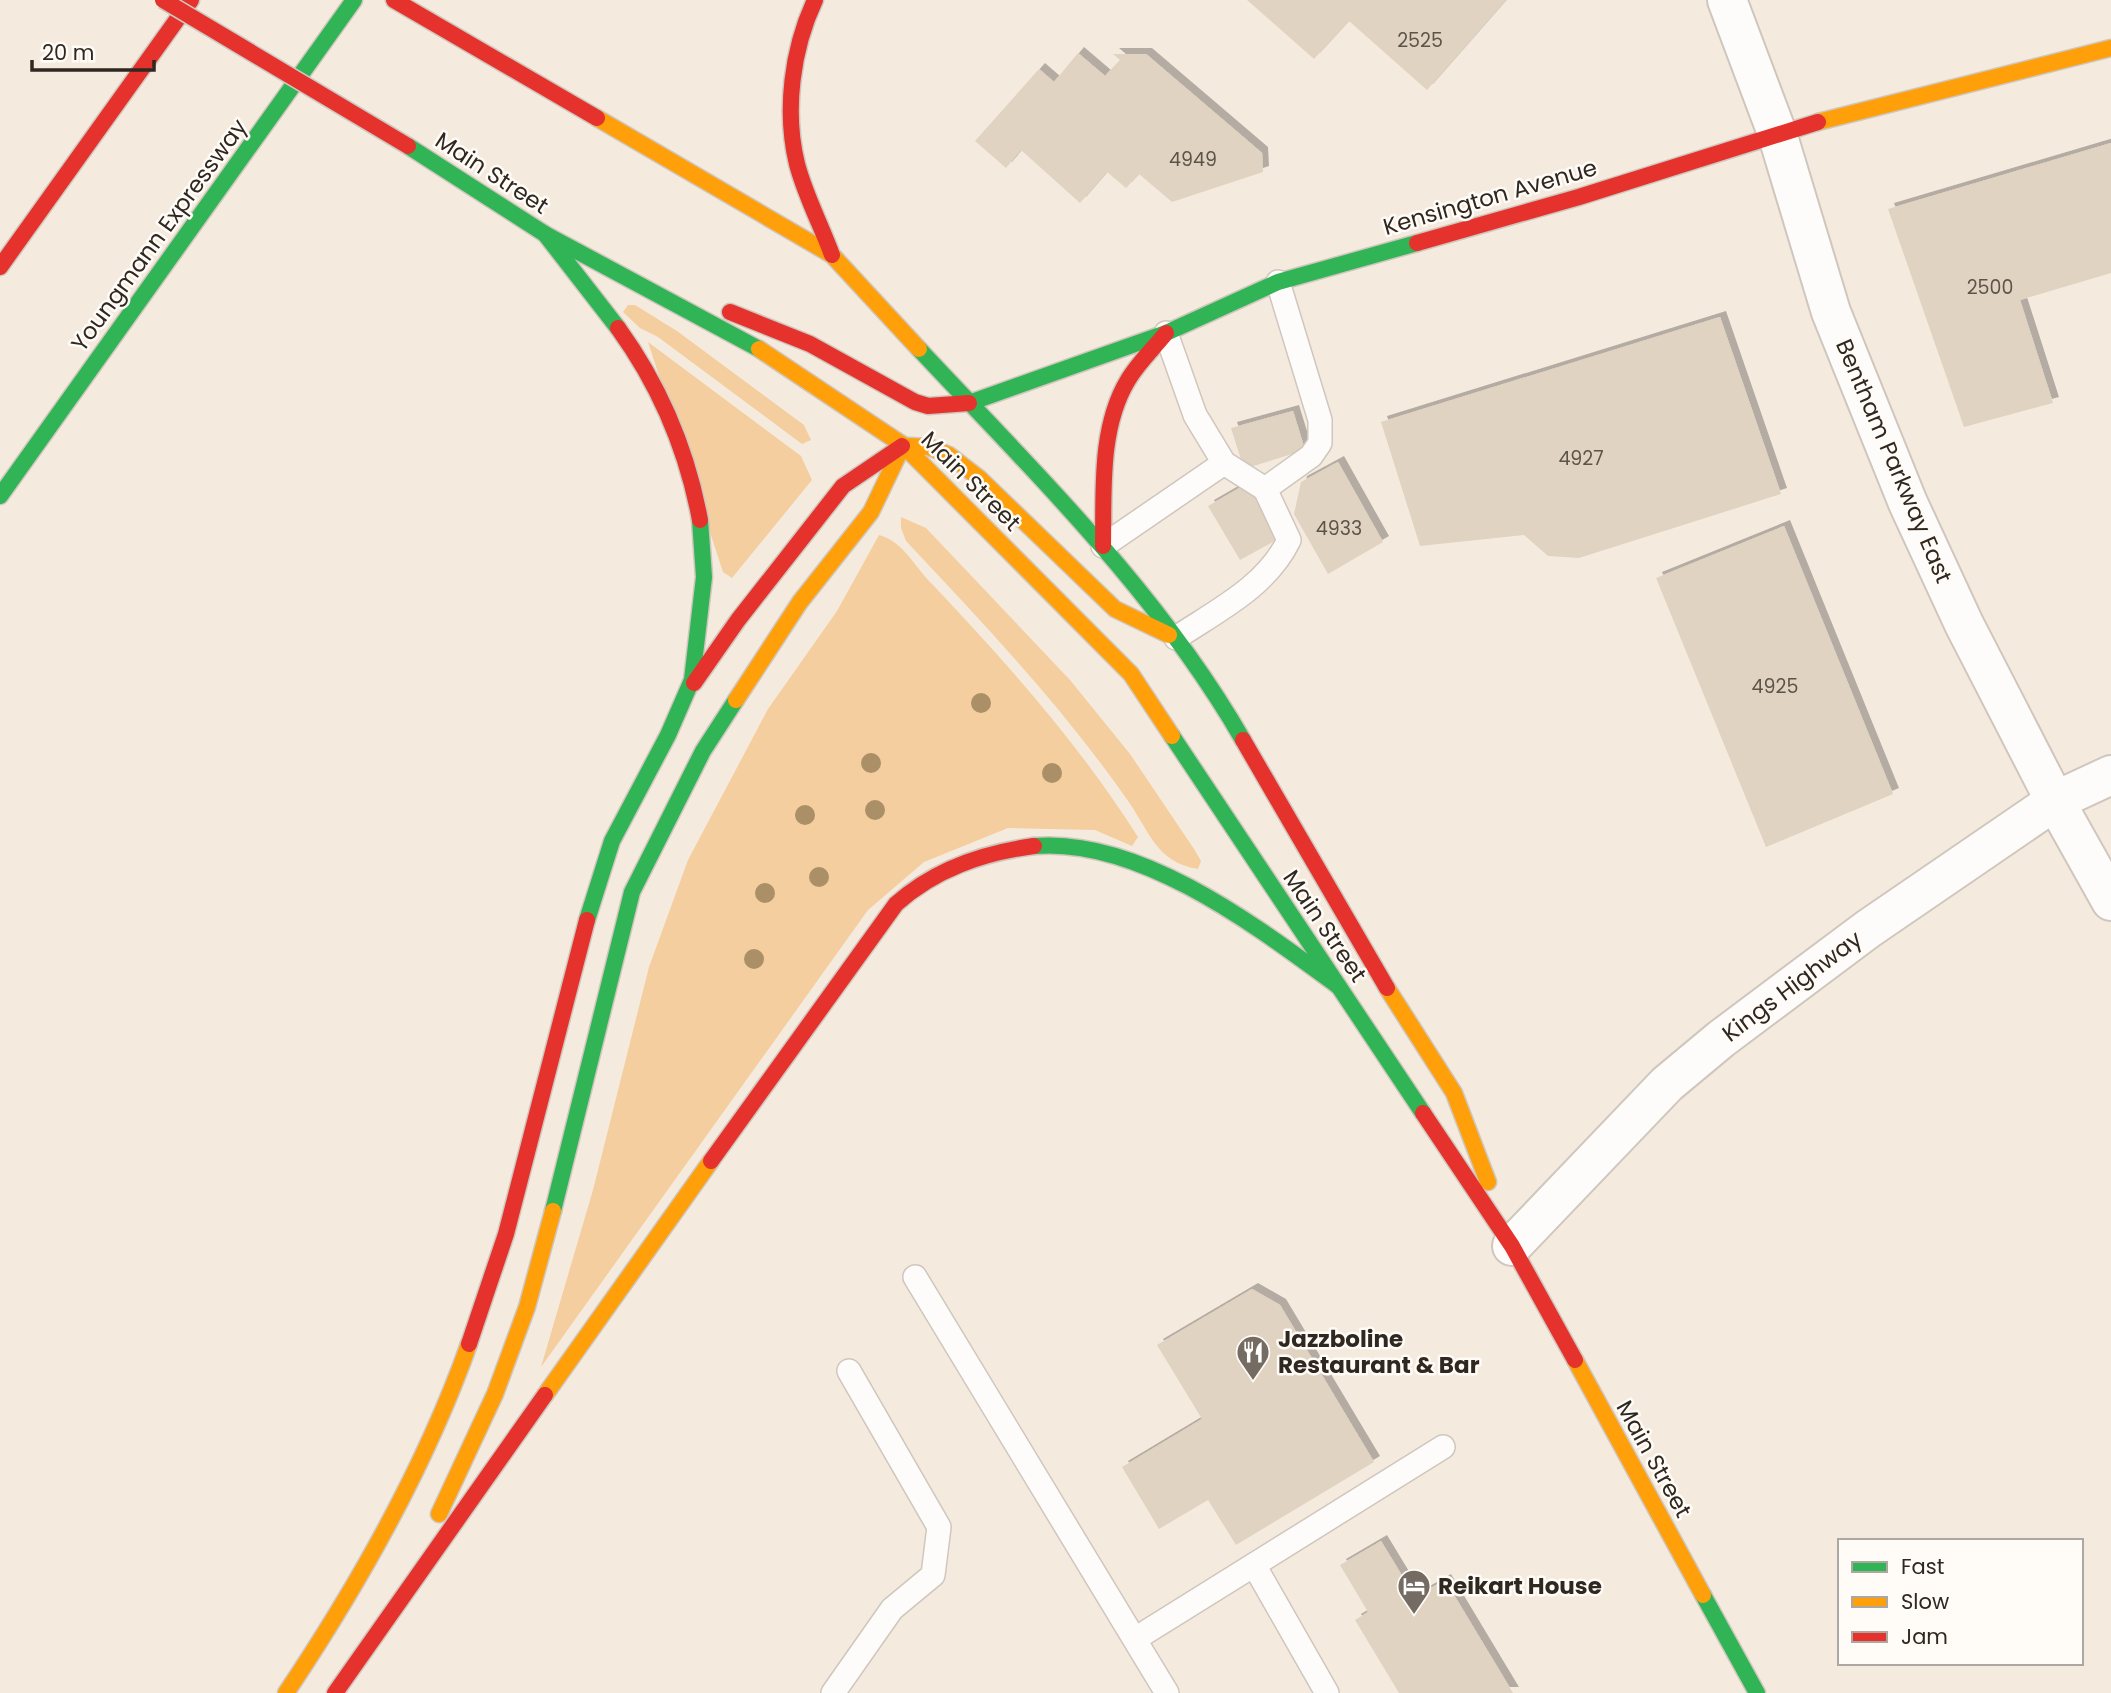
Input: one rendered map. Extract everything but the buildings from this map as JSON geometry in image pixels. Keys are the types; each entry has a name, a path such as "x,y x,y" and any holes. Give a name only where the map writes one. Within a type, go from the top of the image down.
{"main road":[{"name":"Main Street","path":"163,0 408,146 545,234 754,346 903,445 1131,674 1513,1246 1757,1693"},
{"path":"0,267 191,0"},
{"name":"Main Street","path":"394,0 832,255 1103,546 1176,638 1238,731 1396,1004 1454,1093 1513,1246"},
{"path":"815,0 806,16 793,76 795,155 832,255"},
{"name":"Youngmann Expressway","path":"0,496 354,1"},
{"name":"Kensington Avenue","path":"690,688 738,620 843,486 969,403 1166,334 1278,282 1579,197 1777,133 2111,48"},
{"path":"286,1693 367,1566 427,1445 469,1348 505,1235 571,971 606,858 690,688 705,562 697,495 675,426 622,331 545,234"},
{"path":"618,273 810,344 928,406 969,403"},
{"path":"1103,546 1104,472 1113,421 1126,384 1166,334"},
{"path":"377,1634 453,1486 495,1394 527,1307 576,1126 632,892 703,751 800,602 871,512 903,445 929,447 949,455 979,478 1115,609 1176,638"},
{"path":"335,1693 884,915 901,898 931,876 971,859 1024,846 1077,846 1135,865 1199,895 1261,929 1338,986"}],"street":[{"name":"Bentham Parkway East","path":"1727,0 1777,133 1831,312 1908,503 1964,624 2055,801 2111,901"},
{"name":"Kings Highway","path":"1513,1246 1667,1084 1721,1039 1868,929 2055,801 2111,775"}],"lane":[{"path":"1265,489 1311,456 1320,443 1320,420 1278,282"},
{"path":"1166,334 1195,415 1224,463 1265,489 1289,540 1282,556 1258,584 1176,638"},
{"path":"1103,546 1224,463"},
{"path":"915,1277 1167,1693"},
{"path":"833,1693 892,1609 933,1575 939,1527 849,1371"},
{"path":"1135,1639 1443,1447"},
{"path":"1254,1565 1327,1693"}],"shaded area":[{"path":"628,305 635,305 677,331 804,425 811,440 802,444 658,337 640,328 623,312"},
{"path":"648,342 801,456 812,480 732,578 723,572"},
{"path":"901,517 926,528 1070,680 1130,754 1194,849 1201,861 1198,869 1172,860 1155,843 1126,798 1075,730 993,634 906,541 901,528"},
{"path":"879,535 888,538 902,549 1015,674 1067,737 1138,837 1132,846 1095,830 1008,828 924,862 868,910 541,1367 593,1190 649,967 688,860 768,709 837,611"}],"traffic: fast":[{"path":"0,496 354,0"},
{"path":"408,146 545,234 759,349"},
{"path":"545,234 618,328"},
{"path":"969,403 1166,333 1278,282 1417,243"},
{"path":"919,349 1050,488 1133,584 1173,634 1243,740"},
{"path":"587,920 612,841 668,735 692,680 704,577 700,520"},
{"path":"553,1211 632,892 703,751 736,700"},
{"path":"1172,736 1423,1113"},
{"path":"1034,846 1074,847 1115,856 1155,871 1234,913 1338,986"},
{"path":"1703,1595 1757,1693"}],"traffic: slow":[{"path":"1818,122 2111,48"},
{"path":"597,118 832,255 919,349"},
{"path":"759,349 903,445 1131,674 1172,736"},
{"path":"736,700 800,602 871,512 903,445"},
{"path":"909,446 929,447 949,455 979,478 1115,609 1169,635"},
{"path":"1387,988 1454,1093 1488,1182"},
{"path":"545,1395 711,1161"},
{"path":"439,1514 495,1394 527,1307 553,1211"},
{"path":"286,1693 339,1610 388,1524 432,1436 469,1344"},
{"path":"1575,1360 1703,1595"}],"traffic: jam":[{"path":"163,0 408,146"},
{"path":"0,267 191,0"},
{"path":"394,0 597,118"},
{"path":"815,0 796,59 792,80 791,123 800,176 832,255"},
{"path":"1417,243 1579,197 1818,122"},
{"path":"730,312 810,344 915,402 928,406 969,403"},
{"path":"618,328 647,373 670,420 688,469 700,520"},
{"path":"1103,546 1105,461 1112,419 1128,380 1166,333"},
{"path":"694,683 738,620 843,486 902,446"},
{"path":"1243,740 1387,988"},
{"path":"711,1161 896,904 927,881 960,864 996,853 1034,846"},
{"path":"469,1344 506,1234 587,920"},
{"path":"1423,1113 1512,1246 1575,1360"},
{"path":"335,1693 545,1395"}],"place":[{"name":"Jazzboline Restaurant & Bar","path":"1253,1382"},
{"name":"Reikart House","path":"1414,1616"}]}
